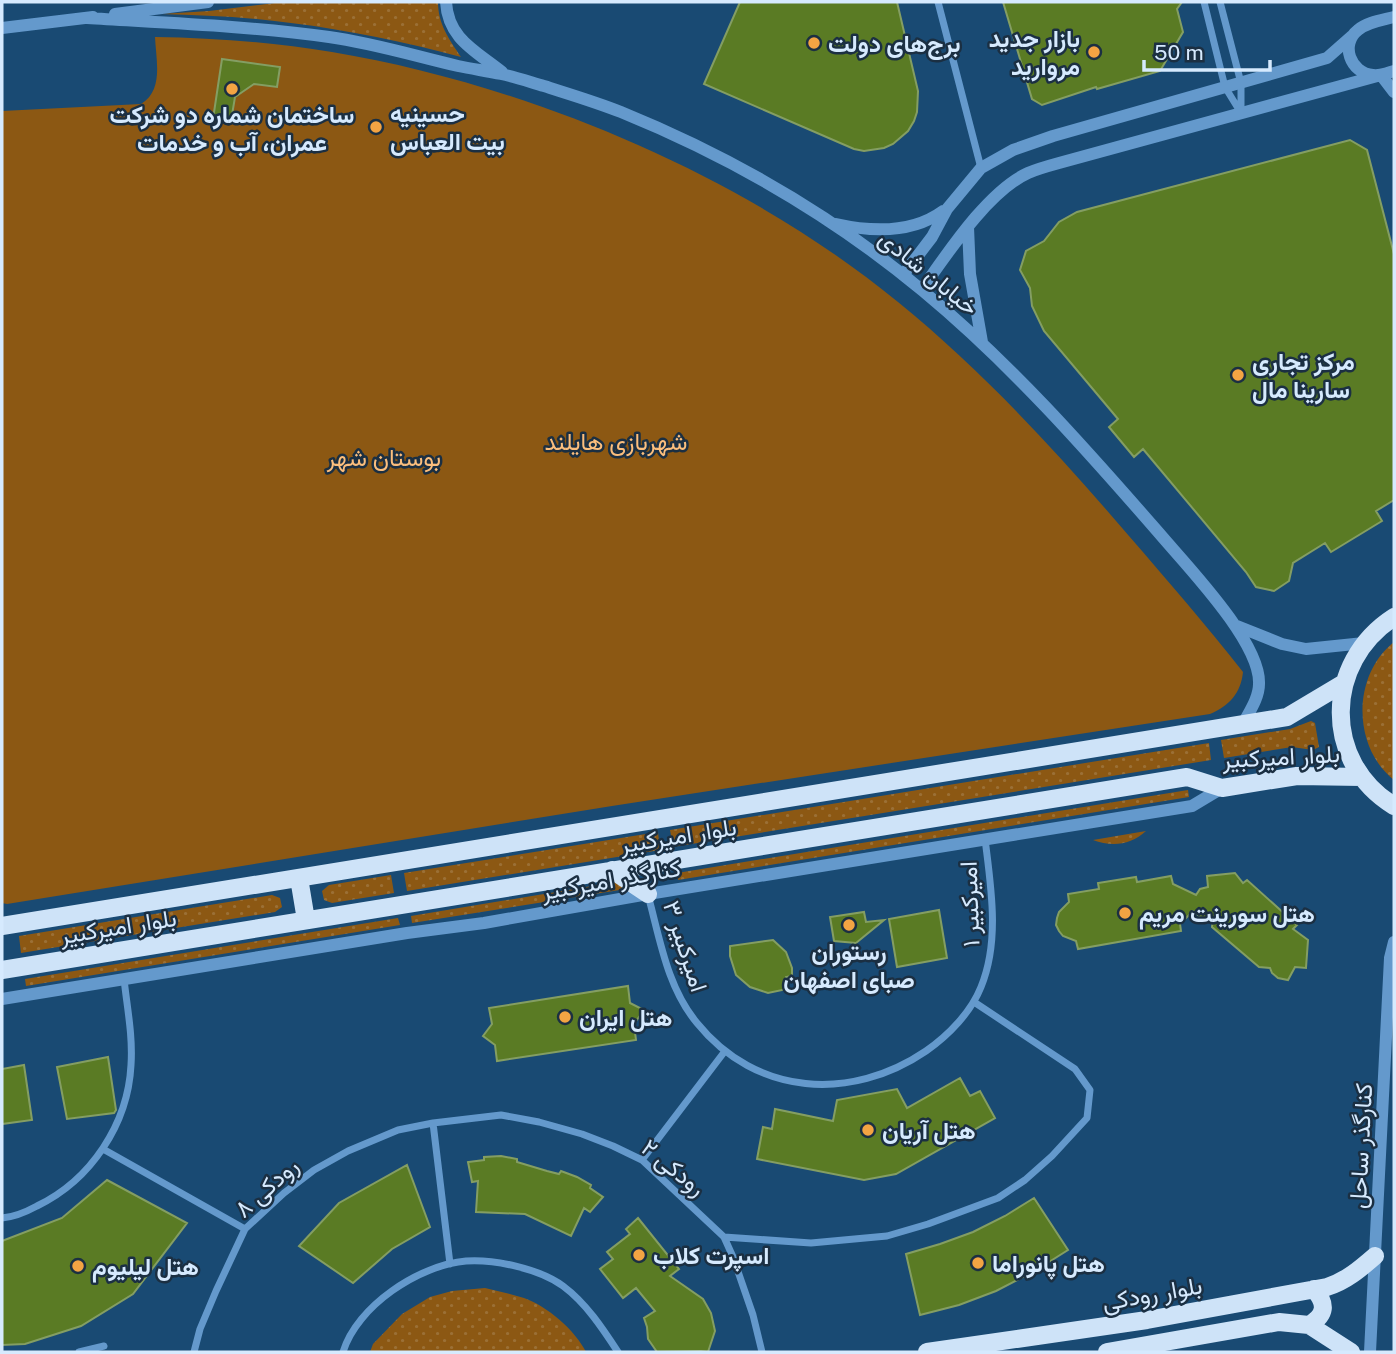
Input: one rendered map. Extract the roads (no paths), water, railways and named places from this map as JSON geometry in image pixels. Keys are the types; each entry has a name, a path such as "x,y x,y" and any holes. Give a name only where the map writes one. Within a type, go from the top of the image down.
{"main road":[{"path":"1394,617 1364,643 1356,656 1344,683 1340,711 1344,738 1354,765 1378,794 1394,806"},
{"name":"بلوار امیرکبیر","path":"2,926 1287,717 1344,683"},
{"name":"بلوار امیرکبیر","path":"2,970 1187,777 1222,788 1297,776 1362,777"},
{"path":"612,870 648,894"},
{"path":"299,878 306,920"},
{"name":"بلوار رودکی","path":"927,1352 1147,1320 1314,1289 1339,1283 1375,1256"},
{"path":"1309,1325 1318,1320 1322,1313 1321,1297 1314,1289"},
{"name":"بلوار رودکی","path":"1107,1352 1279,1322 1309,1325 1351,1352"}],"street":[{"path":"2,28 208,2"},
{"name":"خیابان شادی","path":"446,2 450,24 457,35 505,75"},
{"path":"938,2 981,168"},
{"path":"1204,2 1225,87 1241,113"},
{"path":"1220,2 1241,83 1241,113"},
{"path":"903,275 932,237 947,209 981,168 1013,150 1053,136 1327,58 1359,29 1394,17"},
{"name":"خیابان شادی","path":"87,18 290,32 375,45 505,75 618,111 674,136 729,163 831,222 922,289 982,342 1115,483 1237,626 1254,657 1259,683 1255,702 1243,724"},
{"path":"1352,36 1349,56 1354,65 1361,72 1371,75 1388,73"},
{"path":"1388,73 1394,92"},
{"path":"922,289 948,252 999,191 1026,174 1388,73"},
{"path":"831,222 875,229 896,228 932,220 947,209"},
{"path":"968,228 970,274 982,342"},
{"path":"932,237 938,250 948,252"},
{"name":"خیابان شادی","path":"1237,626 1282,644 1306,649 1364,643"},
{"name":"کنارگذر امیرکبیر","path":"2,999 407,933 484,923 1192,806 1222,788"},
{"name":"امیرکبیر ۱","path":"871,1078 914,1059 937,1044 974,1002 990,957 992,937 985,839"},
{"name":"امیرکبیر ۳","path":"648,894 674,986 695,1022 709,1038 758,1071 795,1082 833,1085 871,1078"},
{"name":"کنارگذر ساحل","path":"1370,1352 1390,958 1394,942"},
{"path":"5,1218 27,1211 61,1192 77,1179 103,1149 122,1110 131,1067 132,1044 124,979"},
{"path":"724,1237 811,1243 887,1236 998,1198 1025,1180 1052,1156 1087,1118 1090,1090 1075,1069 974,1002"},
{"path":"642,1160 725,1051"},
{"name":"رودکی ۲","path":"433,1123 501,1115 582,1134 642,1160 724,1237 733,1257 762,1352"},
{"path":"433,1123 450,1264"},
{"name":"رودکی ۸","path":"194,1352 216,1290 245,1228 314,1170 348,1151 398,1130 433,1123"},
{"path":"103,1149 245,1228"},
{"path":"343,1352 347,1339 359,1321 392,1291 422,1273 467,1261 505,1264 537,1273 563,1286 585,1307 618,1352"},
{"path":"79,1352 104,1346"}],"place":[{"name":"برج‌های دولت","path":"814,43"},
{"name":"بازار جدید مروارید","path":"1094,52"},
{"name":"ساختمان شماره دو شرکت عمران، آب و خدمات","path":"232,89"},
{"name":"حسینیه بیت العباس","path":"376,127"},
{"name":"مرکز تجاری سارینا مال","path":"1238,375"},
{"name":"هتل سورینت مريم","path":"1125,913"},
{"name":"رستوران صبای اصفهان","path":"849,925"},
{"name":"هتل ایران","path":"565,1017"},
{"name":"هتل آریان","path":"868,1130"},
{"name":"اسپرت کلاب","path":"639,1255"},
{"name":"هتل پانوراما","path":"978,1263"},
{"name":"هتل لیلیوم","path":"78,1266"}],"park label":[{"name":"شهربازی هایلند","path":"616,441"},
{"name":"بوستان شهر","path":"384,457"}]}
